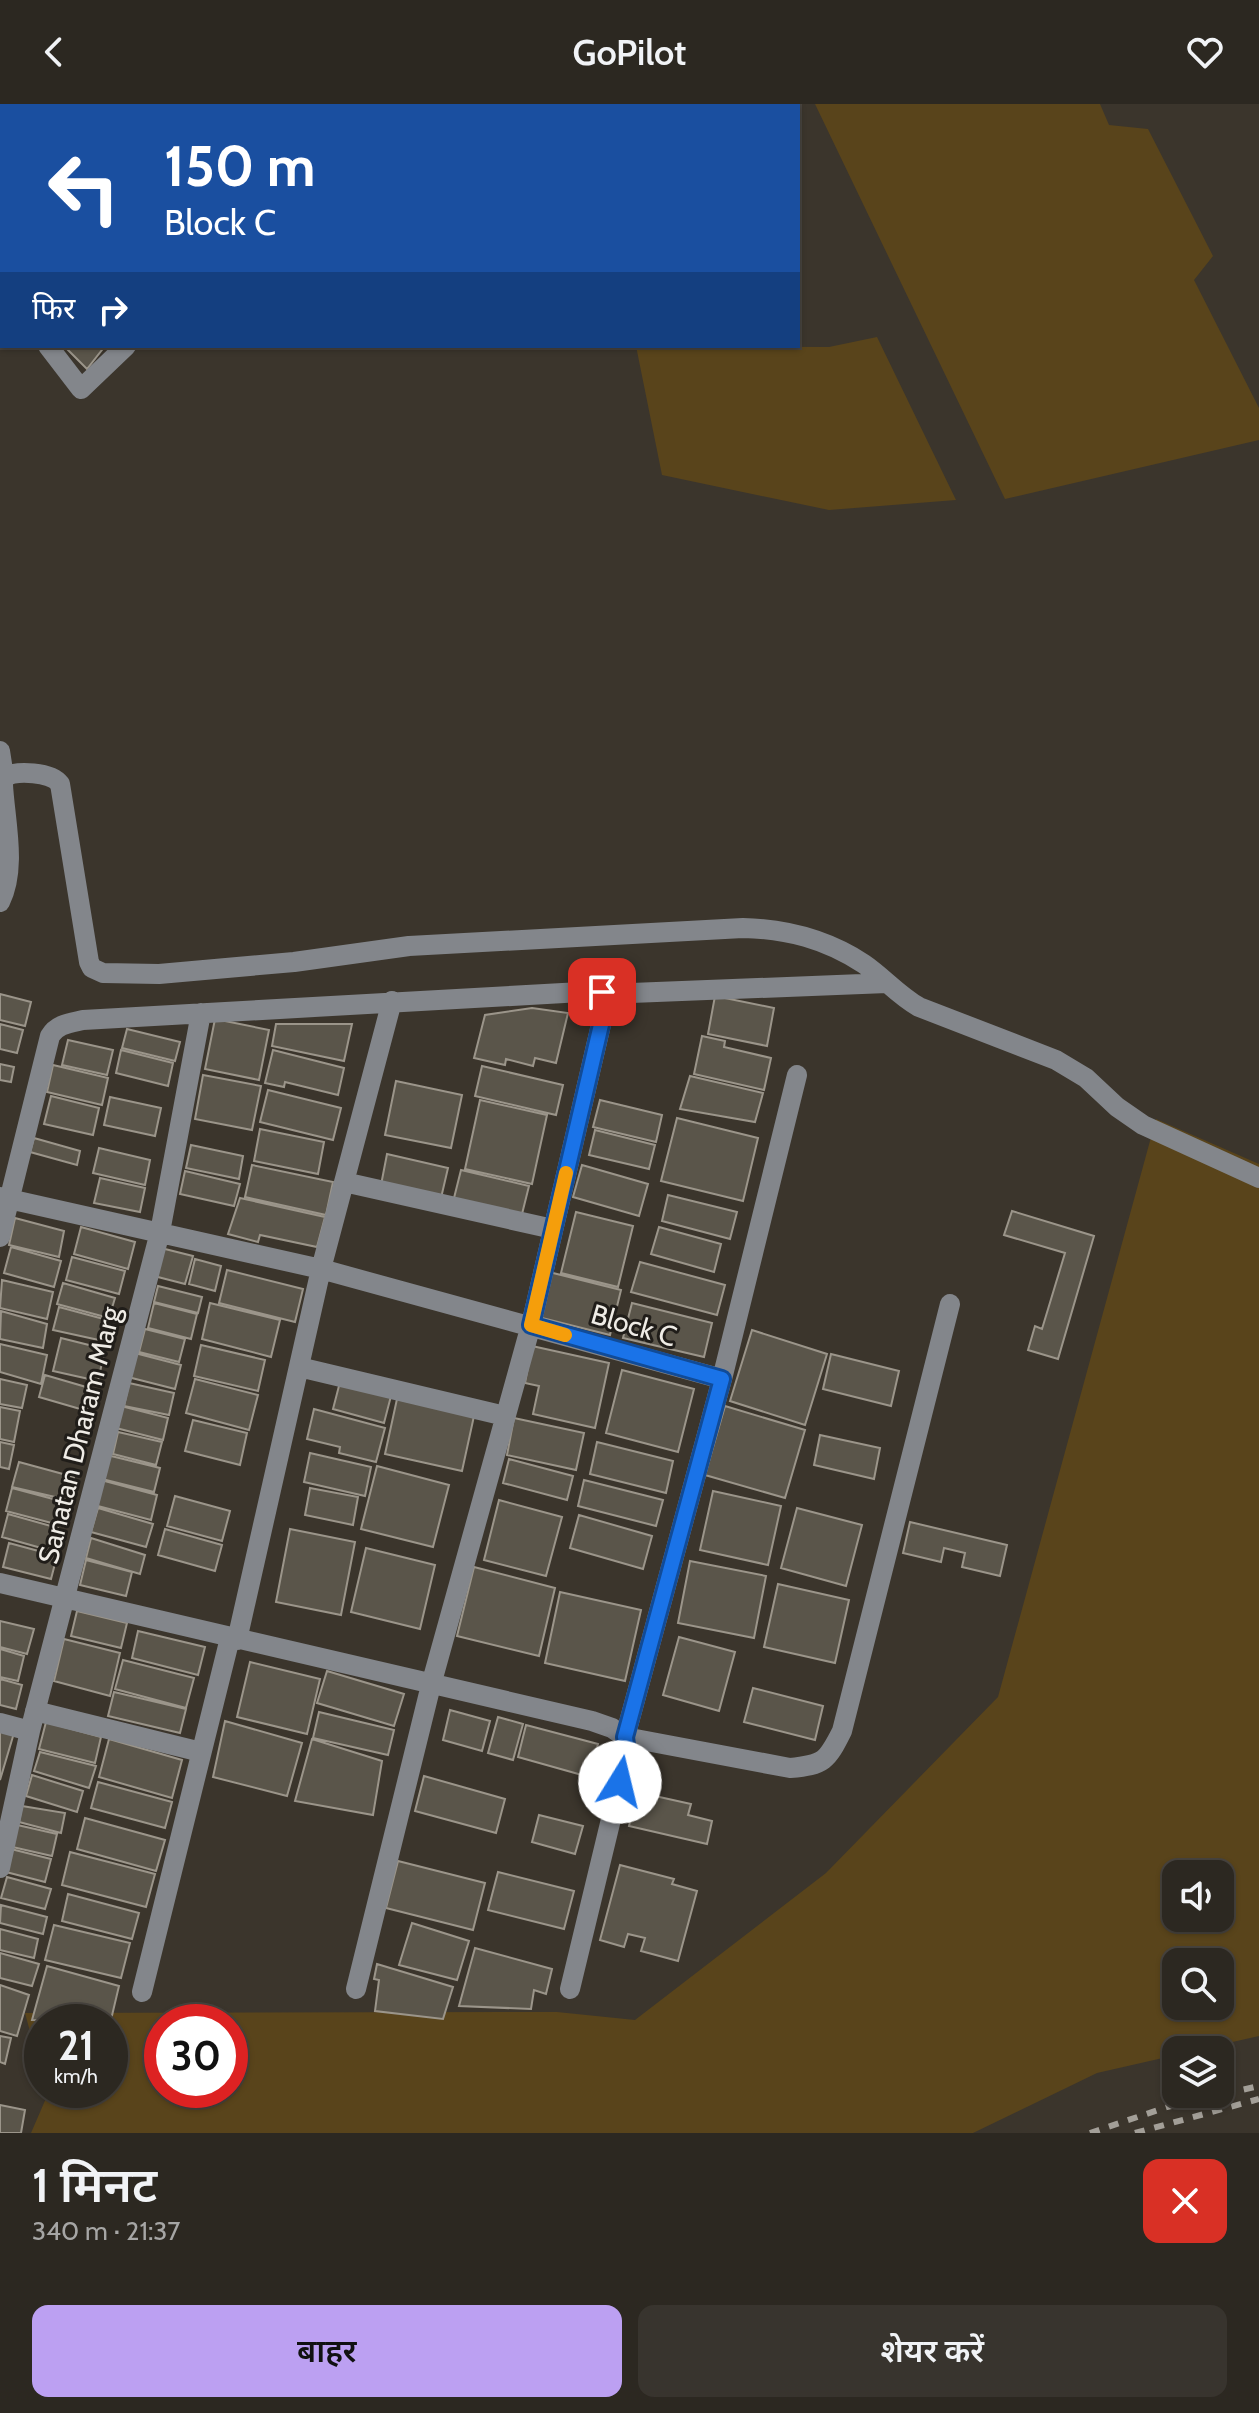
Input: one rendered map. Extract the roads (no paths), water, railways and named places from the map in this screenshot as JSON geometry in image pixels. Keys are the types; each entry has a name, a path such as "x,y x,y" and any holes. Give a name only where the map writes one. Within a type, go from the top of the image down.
{"street":[{"path":"50,348 81,389 124,348"},
{"path":"0,751 8,869 0,902"},
{"path":"4,777 14,774 49,776 56,778 60,784 89,962 92,968 103,973 171,974 294,962 409,946 743,928 779,929 817,940 864,964 919,1007 1065,1065 1086,1078 1117,1107 1143,1125 1259,1178"},
{"path":"0,1237 5,1198 54,1030 83,1020 599,991 606,994 887,983"},
{"path":"356,1989 431,1685 531,1325 606,994"},
{"path":"142,1992 201,1752 234,1639 321,1269 392,1001"},
{"name":"Sanatan Dharam Marg","path":"2,1855 33,1721 160,1232 201,1013"},
{"path":"570,1989 627,1753 625,1737 722,1379 797,1075"},
{"path":"344,1182 553,1229"},
{"name":"Block C","path":"5,1198 321,1269 722,1379"},
{"path":"0,1583 592,1721 612,1728 625,1737 790,1768 815,1766 829,1757 842,1731 950,1304"},
{"path":"299,1367 505,1416"},
{"path":"0,1723 33,1721 201,1752"}],"railway":[{"path":"1090,2133 1167,2107 1259,2086"},
{"path":"1135,2133 1259,2099"}]}
